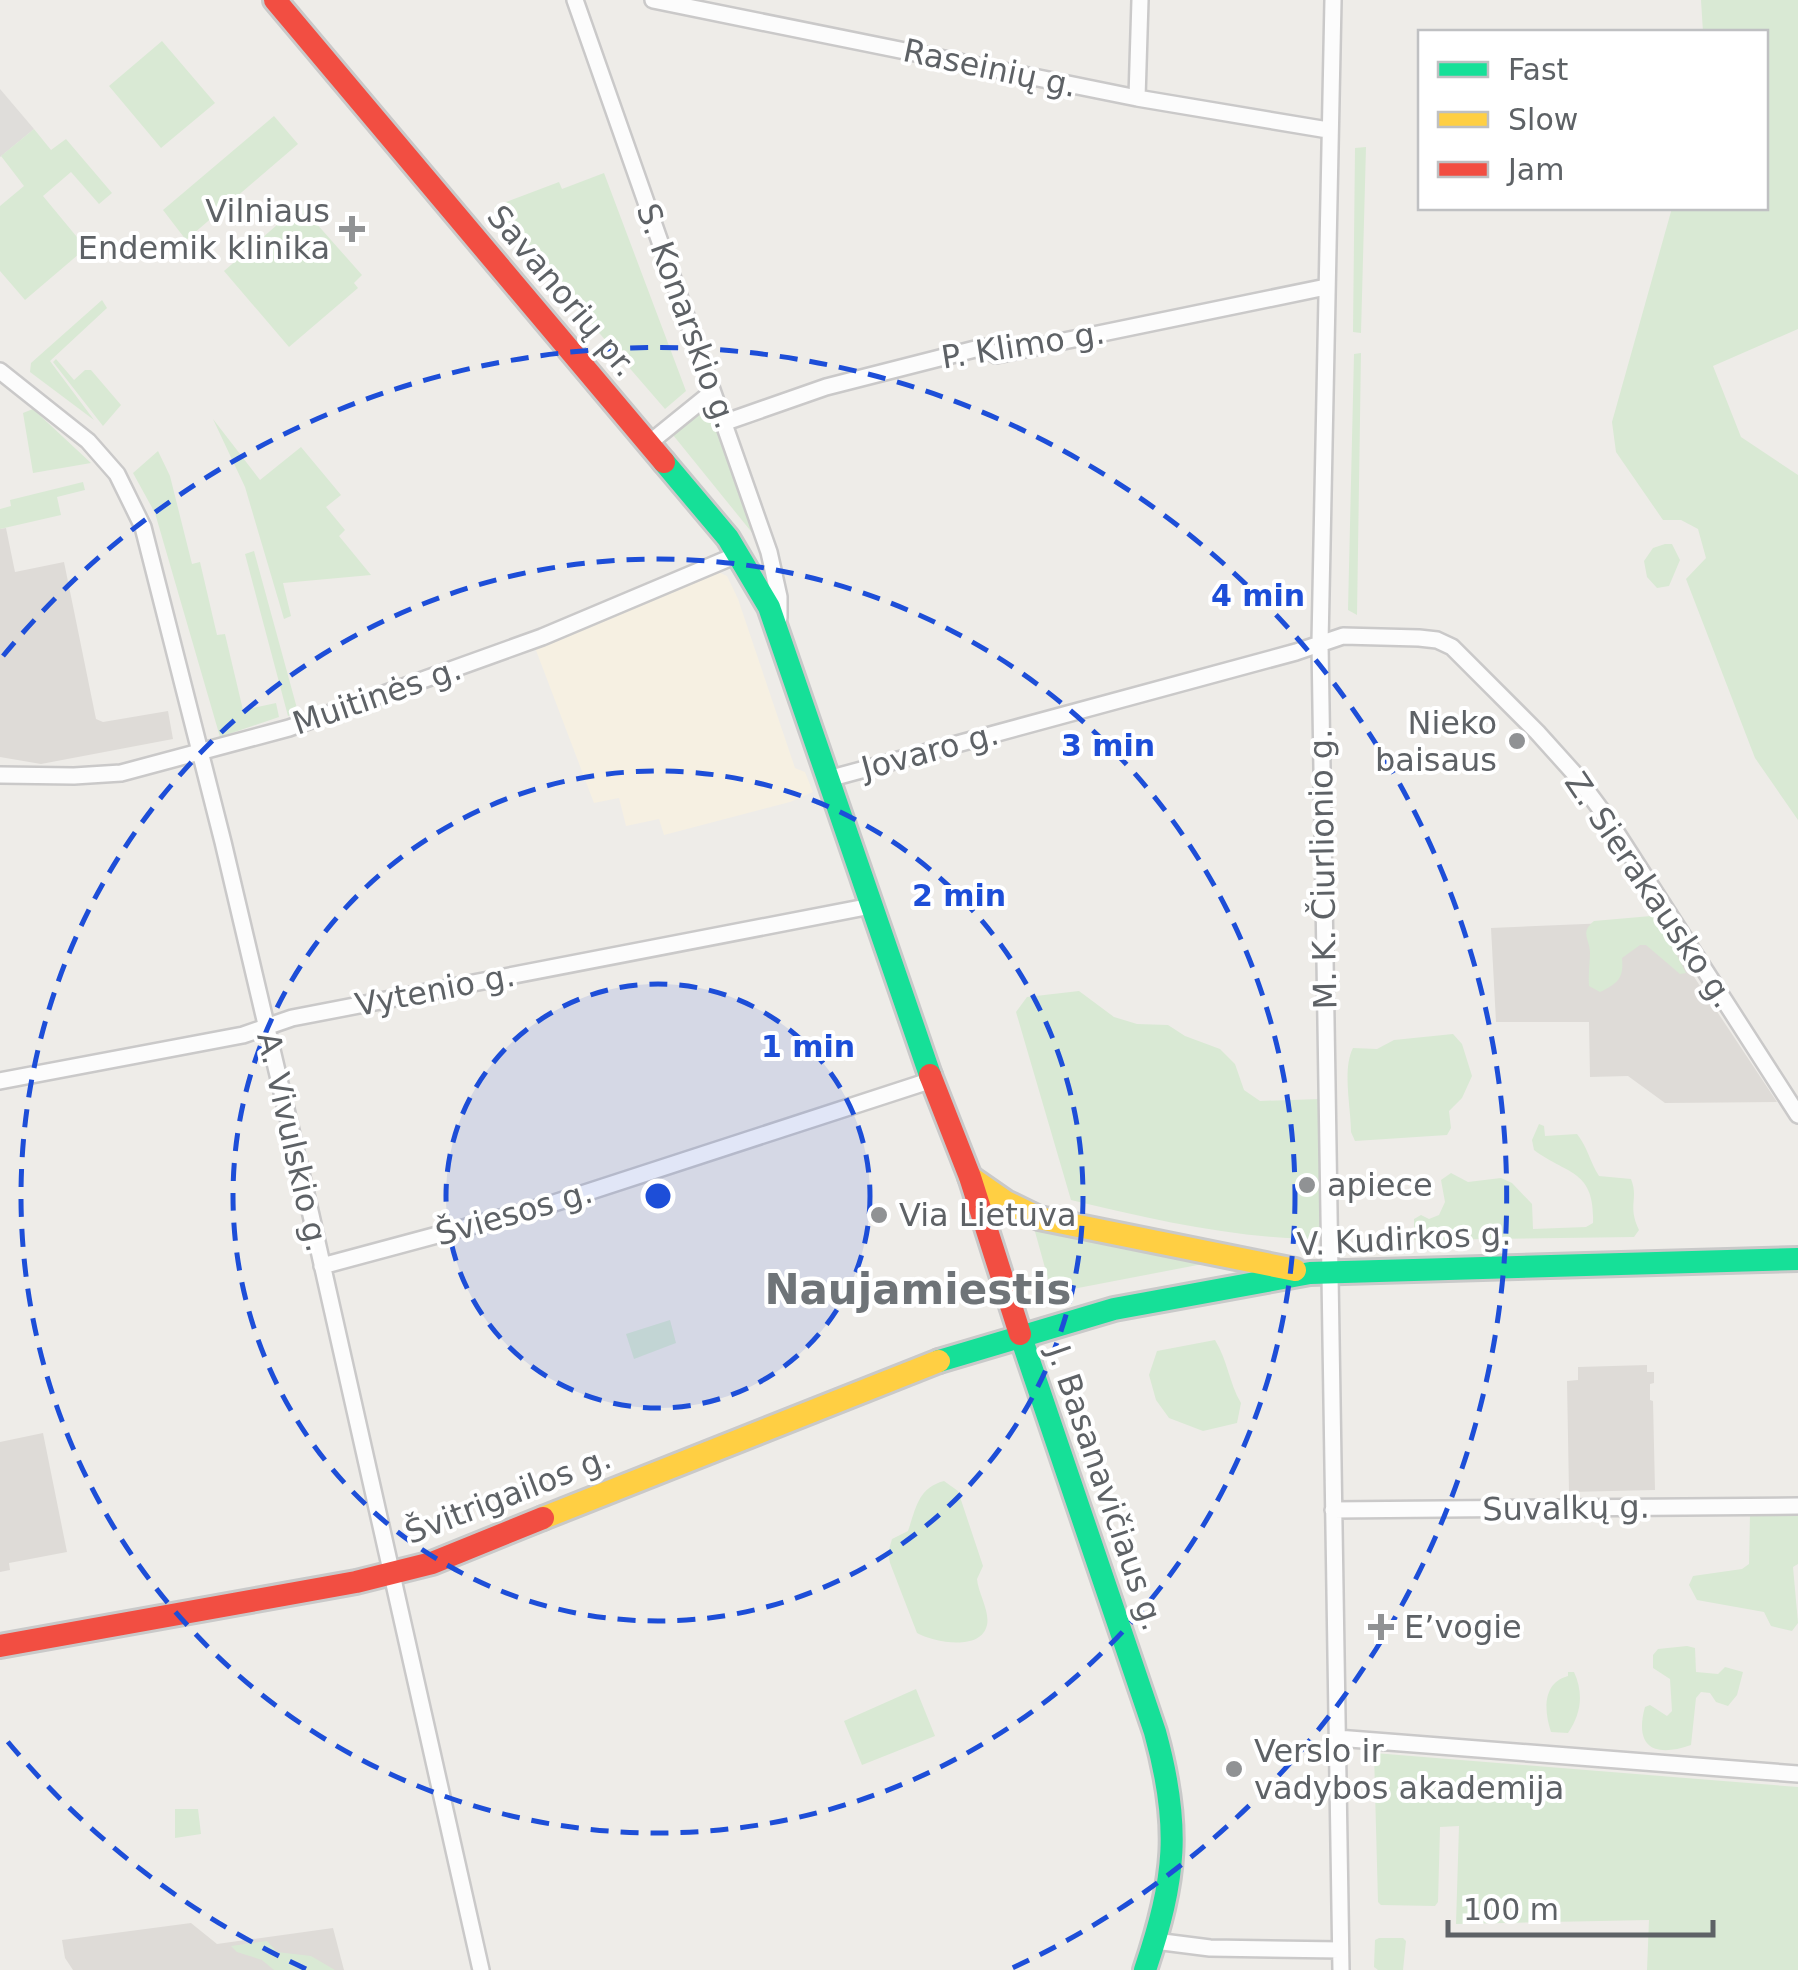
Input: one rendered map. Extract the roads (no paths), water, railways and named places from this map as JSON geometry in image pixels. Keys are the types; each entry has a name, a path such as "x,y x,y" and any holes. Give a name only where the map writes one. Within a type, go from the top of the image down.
{"main road":[{"name":"Savanorių pr.","path":"275,0 739,554 769,607 780,637"},
{"name":"J. Basanavičiaus g.","path":"780,637 932,1080 970,1177 1156,1732 1171,1789 1175,1862 1145,1970"},
{"path":"970,1177 1038,1218 1320,1272"},
{"name":"V. Kudirkos g.","path":"1020,1334 1114,1309 1320,1272 1798,1260"},
{"name":"Švitrigailos g.","path":"0,1646 390,1575 483,1543 845,1396 1020,1334"}],"street":[{"name":"S. Konarskio g.","path":"574,0 769,552 779,597 780,637"},
{"name":"Raseinių g.","path":"653,0 1137,98 1328,130"},
{"path":"1137,98 1140,0"},
{"name":"M. K. Čiurlionio g.","path":"1333,0 1320,643 1320,1272 1333,1510 1341,1970"},
{"name":"P. Klimo g.","path":"726,422 826,387 984,348 996,355 1326,287"},
{"name":"A. Vivulskio g.","path":"0,370 88,440 117,474 148,544 322,1266 481,1970"},
{"path":"648,444 710,393"},
{"name":"Muitinės g.","path":"0,774 121,773 292,728 476,662 739,554"},
{"name":"Z. Sierakausko g.","path":"1320,643 1343,636 1419,638 1437,640 1468,659 1572,772 1607,818 1798,1115"},
{"name":"Jovaro g.","path":"828,779 1320,643"},
{"name":"Vytenio g.","path":"0,1082 244,1034 292,1018 872,906"},
{"name":"Šviesos g.","path":"322,1266 545,1206 932,1080"},
{"name":"Suvalkų g.","path":"1333,1510 1798,1506"},
{"path":"1337,1738 1798,1774"},
{"path":"1155,1942 1210,1948 1340,1950"}],"place":[{"name":"Vilniaus Endemik klinika","path":"352,229"},
{"name":"Nieko baisaus","path":"1517,741"},
{"name":"apiece","path":"1307,1185"},
{"name":"Via Lietuva","path":"879,1215"},
{"name":"E’vogie","path":"1381,1627"},
{"name":"Verslo ir vadybos akademija","path":"1234,1769"}],"district":[{"name":"Naujamiestis","path":"918,1289"}]}
